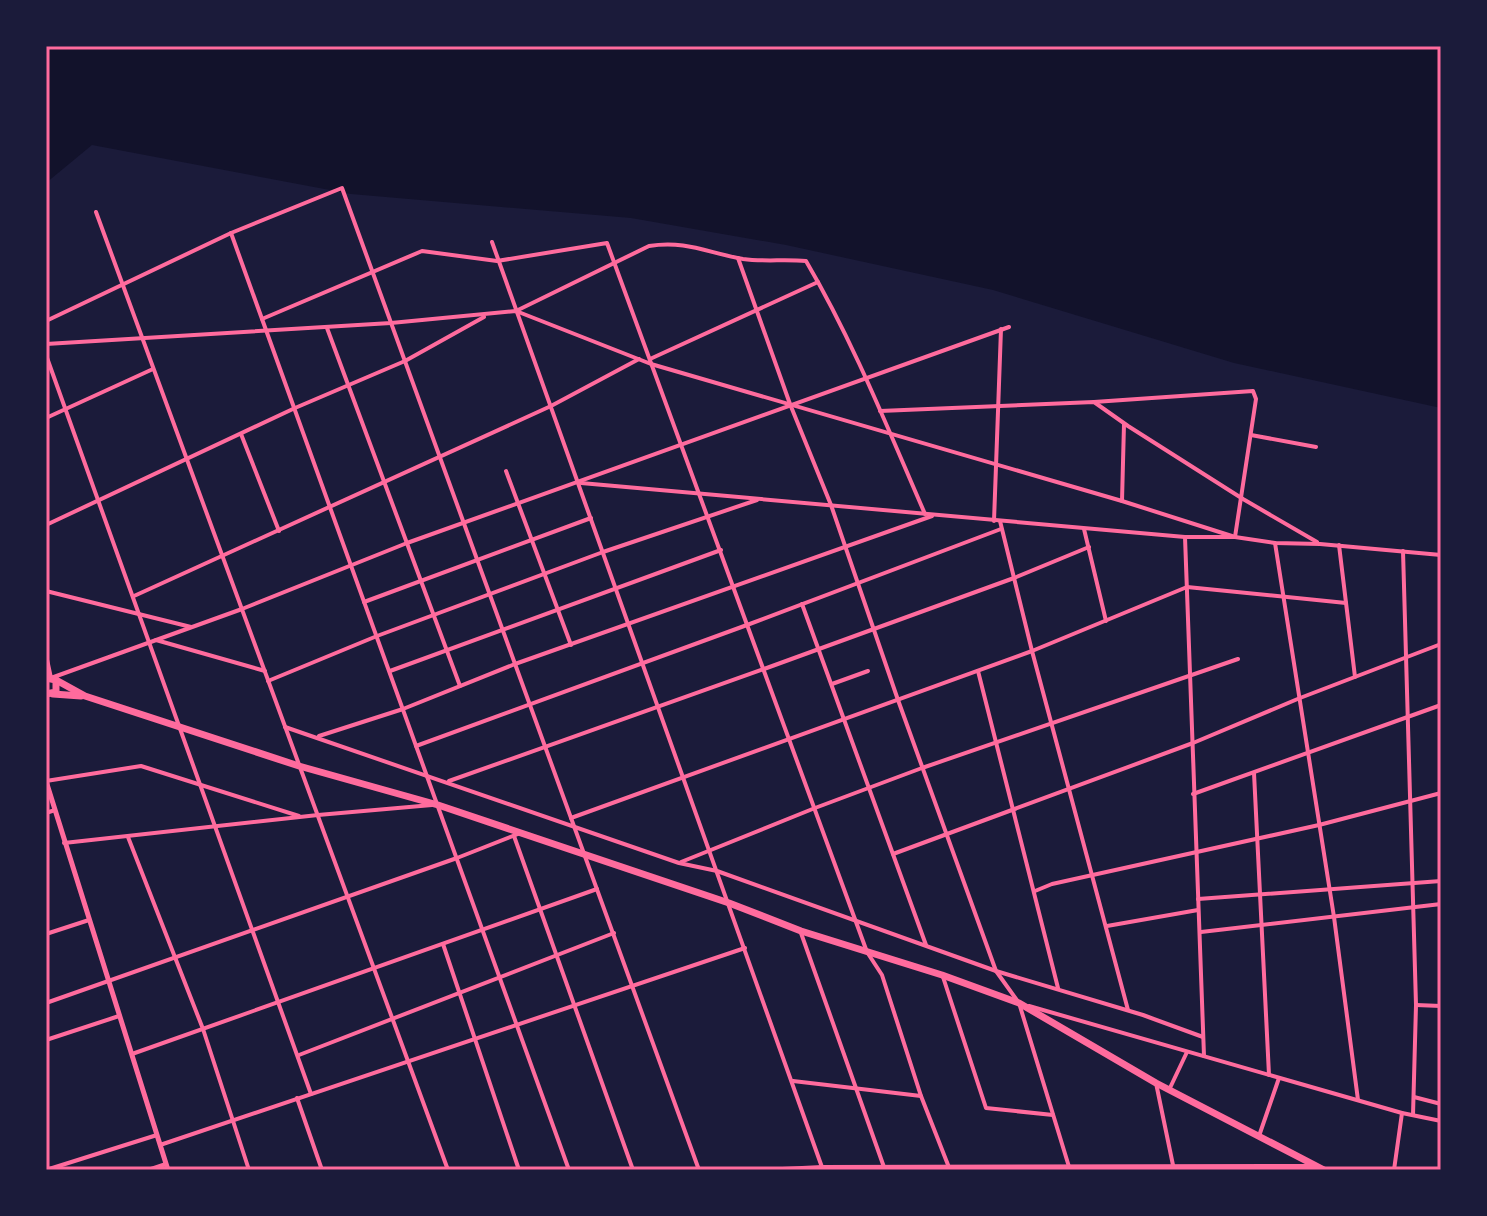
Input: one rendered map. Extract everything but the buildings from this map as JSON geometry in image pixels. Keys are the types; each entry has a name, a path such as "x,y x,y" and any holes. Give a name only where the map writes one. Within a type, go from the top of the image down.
{"highway":[{"path":"49,694 58,688 51,679"},
{"path":"51,679 85,696 299,766 438,805 1019,1003 1156,1083 1320,1168"},
{"path":"49,694 85,696"}],"street":[{"path":"46,321 231,233 342,188 699,1170"},
{"path":"96,212 448,1170"},
{"path":"231,233 569,1170"},
{"path":"492,242 823,1169"},
{"path":"262,319 422,251 497,261 607,243 867,952 882,975 921,1096 949,1169"},
{"path":"46,344 391,323 516,311 649,246 668,243 688,244 766,262 806,261 866,379 925,514"},
{"path":"738,258 859,582 898,700 996,971 1019,1003 1070,1169"},
{"path":"650,361 818,282"},
{"path":"516,311 639,359 1235,537"},
{"path":"46,525 295,408 405,361 488,315"},
{"path":"327,327 460,686"},
{"path":"46,655 51,679 242,609 407,543 1009,327"},
{"path":"994,521 1001,329"},
{"path":"46,355 133,596 153,641 180,726 311,1094"},
{"path":"133,596 551,406 639,359"},
{"path":"46,418 154,369"},
{"path":"880,411 1094,402 1253,391 1256,399 1235,537"},
{"path":"1094,402 1243,499 1320,544"},
{"path":"1122,501 1124,424"},
{"path":"241,434 279,531"},
{"path":"1251,435 1316,447"},
{"path":"506,471 571,645"},
{"path":"578,483 1084,529 1185,537 1235,537 1275,543 1339,545 1441,555"},
{"path":"268,681 377,636 603,552 762,498"},
{"path":"317,737 403,709 515,664 934,515"},
{"path":"364,602 591,518"},
{"path":"1000,521 1128,1010"},
{"path":"416,746 1001,529"},
{"path":"1084,529 1106,621"},
{"path":"1185,537 1204,1056"},
{"path":"1275,543 1334,917 1358,1100"},
{"path":"1339,545 1355,677"},
{"path":"448,781 1014,578 1089,547"},
{"path":"390,671 721,550"},
{"path":"1403,551 1416,1005 1413,1115"},
{"path":"571,818 1032,651 1187,587 1346,603"},
{"path":"46,591 191,627"},
{"path":"802,604 926,945"},
{"path":"153,641 265,671"},
{"path":"893,854 1193,743 1441,644"},
{"path":"679,863 922,768 1238,659"},
{"path":"832,684 868,671"},
{"path":"978,671 1058,988"},
{"path":"1193,794 1441,705"},
{"path":"285,727 679,863 717,871 996,971 1128,1010 1203,1037"},
{"path":"148,1170 167,1167 46,781 141,766 302,817"},
{"path":"1254,773 1269,1075"},
{"path":"1035,891 1319,825 1441,793"},
{"path":"64,843 438,805"},
{"path":"46,813 55,810"},
{"path":"46,1003 457,858 516,834 633,1170"},
{"path":"128,837 203,1029 249,1170"},
{"path":"1198,899 1441,881"},
{"path":"132,1054 597,889"},
{"path":"1200,932 1441,904"},
{"path":"1107,926 1198,910"},
{"path":"46,934 89,920"},
{"path":"801,931 884,1170"},
{"path":"299,1055 614,933"},
{"path":"443,944 519,1170"},
{"path":"160,1145 745,948"},
{"path":"942,975 986,1108 1053,1115"},
{"path":"1019,1003 1402,1113 1441,1121"},
{"path":"1416,1005 1441,1006"},
{"path":"46,1040 119,1016"},
{"path":"1169,1090 1187,1051"},
{"path":"1259,1136 1280,1078"},
{"path":"792,1081 921,1096"},
{"path":"1156,1083 1174,1168"},
{"path":"1414,1097 1441,1104"},
{"path":"297,1098 322,1170"},
{"path":"1394,1170 1402,1113"},
{"path":"46,1170 157,1135"},
{"path":"762,1170 1320,1168"}],"shaded area":[{"path":"46,46 1441,46 1441,408 1234,363 993,290 786,245 631,218 351,194 92,145 46,183"}]}
